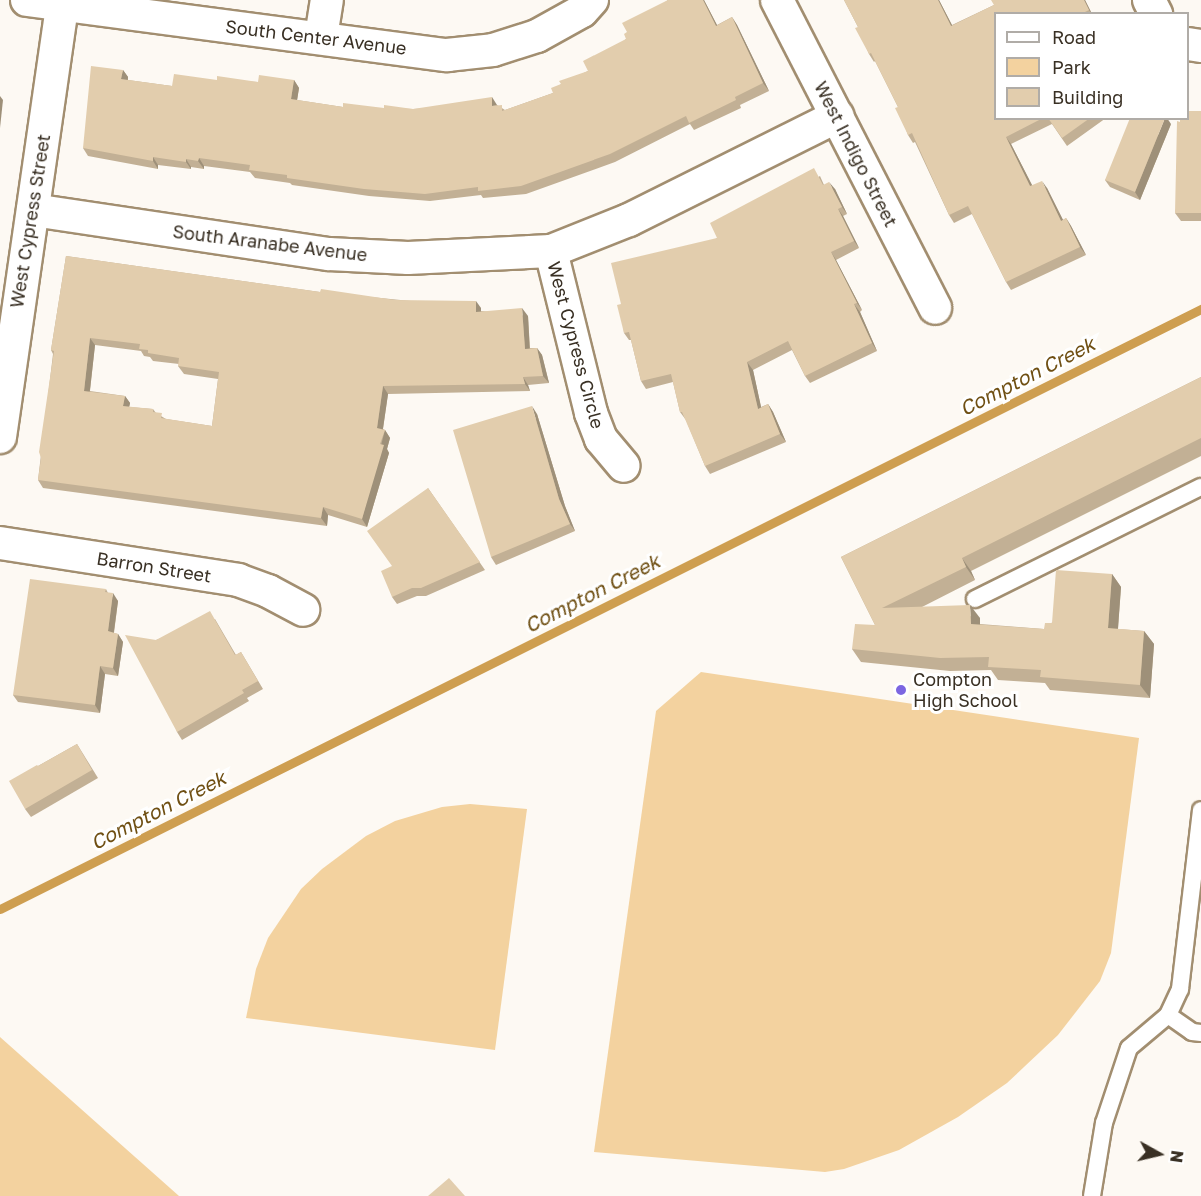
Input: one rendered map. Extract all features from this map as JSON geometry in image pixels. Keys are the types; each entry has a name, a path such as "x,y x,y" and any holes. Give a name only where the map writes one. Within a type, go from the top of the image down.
{"street":[{"name":"South Center Avenue","path":"27,0 447,55 493,51 537,36 582,10 592,0"},
{"path":"321,37 327,0"},
{"name":"West Indigo Street","path":"777,0 936,308"},
{"name":"West Cypress Street","path":"0,436 5,352 33,210 62,5"},
{"name":"South Aranabe Avenue","path":"33,210 329,254 408,258 551,250 629,220 838,116"},
{"name":"West Cypress Circle","path":"551,250 591,413 601,439 624,466"},
{"name":"Barron Street","path":"0,543 238,580 268,591 303,610"}],"lane":[{"path":"975,599 1201,487"},
{"path":"1092,1196 1104,1124 1129,1048 1168,1016 1180,990 1201,810"},
{"path":"1168,1016 1192,1032 1201,1033"}],"green space":[{"path":"701,672 1139,738 1111,953 1100,981 1058,1035 1007,1083 958,1117 899,1150 844,1169 825,1172 594,1152 656,711"},
{"path":"470,804 527,809 495,1050 246,1018 256,969 268,938 301,889 322,869 366,836 395,821 442,807"},
{"path":"0,1037 179,1196 0,1196"}],"building":[{"path":"668,0 703,0 716,26 732,17 763,83 735,97 736,100 689,123 686,116 610,154 521,186 478,191 478,187 425,194 364,189 249,170 250,165 199,158 198,161 186,159 186,162 153,157 153,161 83,148 91,66 123,70 121,79 172,86 174,74 217,80 217,76 258,82 259,75 294,80 291,99 343,107 343,103 413,109 492,97 492,106 502,105 502,111 553,93 551,88 561,84 559,81 588,71 583,61 626,39 624,34 627,32 622,23"},
{"path":"844,0 938,0 951,26 994,5 991,0 1084,0 1089,10 1085,12 994,12 994,120 1039,120 1006,137 1030,186 1042,181 1061,221 1066,218 1080,247 1006,282 968,206 949,215 912,133 908,135 895,108 898,107 871,53 869,54 855,28 858,27"},
{"path":"1189,111 1201,111 1201,213 1175,213 1177,121 1180,122 1180,120 1189,120"},
{"path":"1049,120 1087,120 1062,138"},
{"path":"1129,120 1164,120 1135,192 1105,180"},
{"path":"814,168 823,185 829,182 842,207 838,209 854,241 831,252 857,303 854,304 872,343 805,376 788,341 747,362 758,409 768,404 780,434 705,466 682,412 680,412 671,374 641,381 629,332 624,333 617,305 621,304 611,263 717,238 710,223"},
{"path":"66,256 320,292 321,289 395,300 476,301 476,312 522,308 525,349 537,348 543,376 523,377 525,384 383,386 377,428 385,430 380,444 384,445 362,519 323,507 321,518 38,480 41,458 39,452 54,351 51,350","holes":["90,338 140,344 139,349 148,350 148,353 179,358 178,366 219,372 212,426 161,418 162,413 153,412 153,409 123,406 125,396 84,391"]},
{"path":"1201,377 1201,438 962,558 966,567 882,608 970,605 971,624 1044,629 1045,623 1052,623 1056,570 1112,574 1108,628 1144,631 1140,685 1040,677 1041,670 988,667 989,657 940,658 852,649 855,624 875,625 841,557"},
{"path":"532,406 559,499 570,524 491,557 453,430"},
{"path":"428,488 480,562 421,588 412,588 392,597 381,571 392,566 367,531"},
{"path":"30,579 106,589 105,592 113,593 108,631 118,634 113,668 100,666 95,705 13,695"},
{"path":"210,611 235,655 241,652 258,681 242,690 244,693 177,732 125,635 156,640"},
{"path":"77,744 92,770 25,809 9,781"},
{"path":"449,1178 465,1196 428,1196"}],"waterway":[{"name":"Compton Creek","path":"0,909 1201,309"}],"place":[{"name":"Compton High School","path":"901,690"}]}
